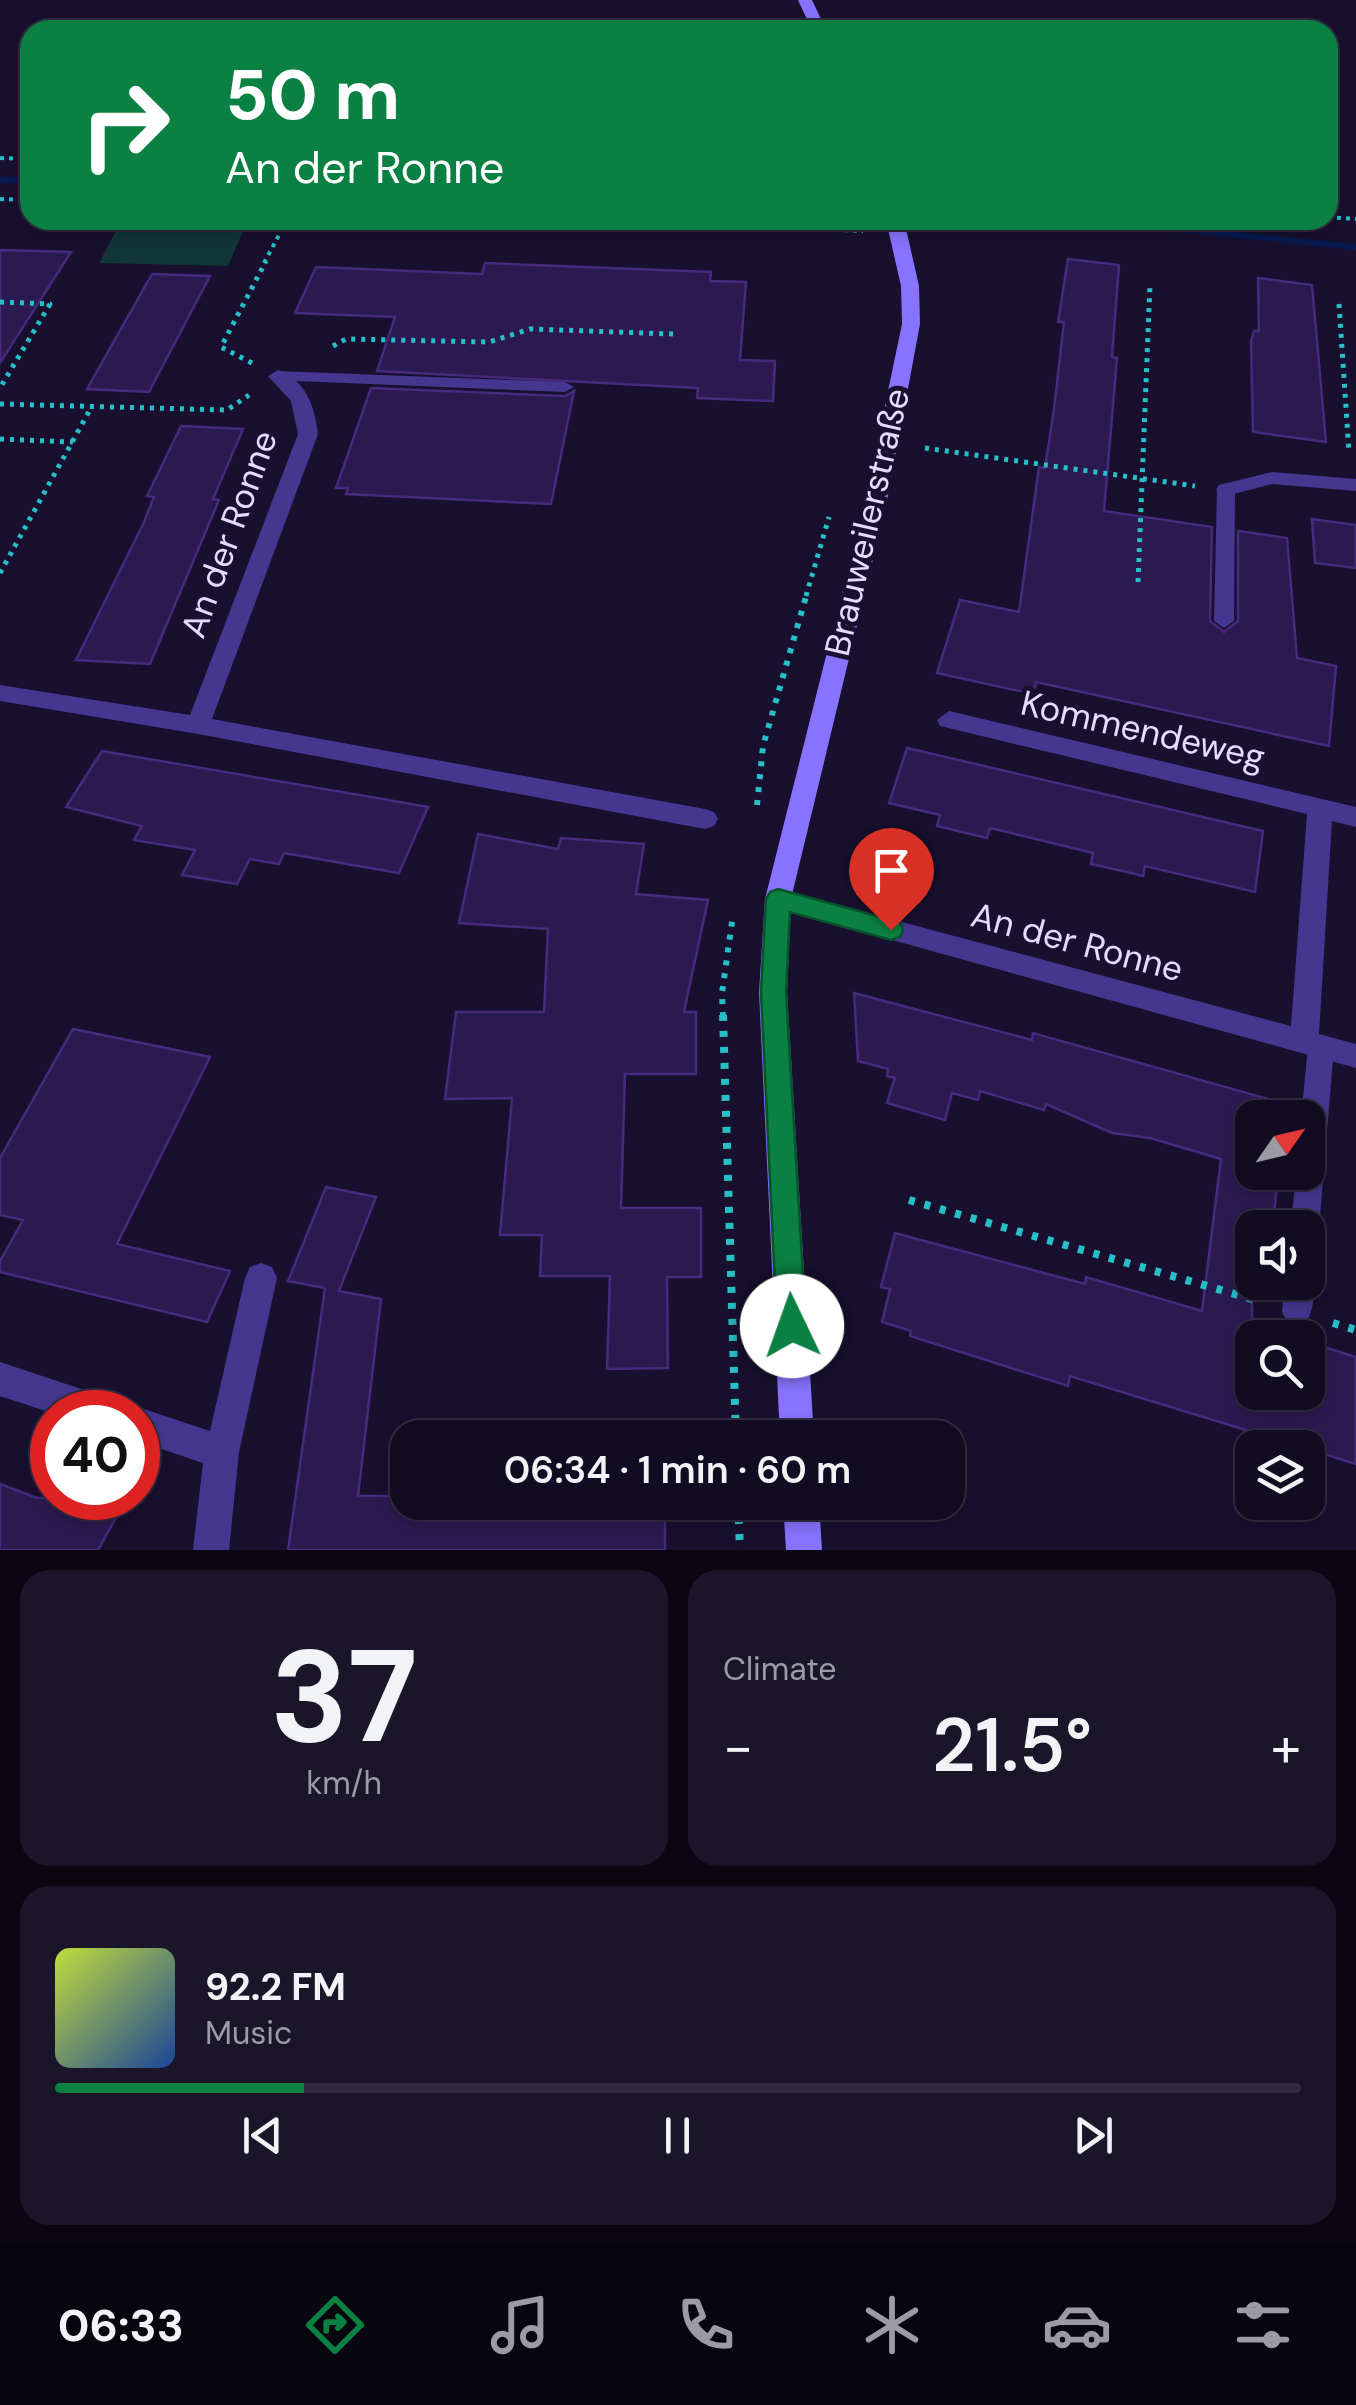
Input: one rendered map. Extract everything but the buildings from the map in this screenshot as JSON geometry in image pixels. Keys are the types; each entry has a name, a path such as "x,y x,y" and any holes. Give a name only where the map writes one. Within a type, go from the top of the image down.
{"street":[{"name":"Brauweilerstraße","path":"797,1420 774,992 778,899 876,501 911,324 910,286 897,230"},
{"name":"An der Ronne","path":"198,725 308,434 304,402 295,388 278,376"},
{"path":"1226,490 1272,478 1354,485"},
{"path":"0,693 198,725 704,820"},
{"name":"Kommendeweg","path":"949,720 1356,817"},
{"path":"1312,1045 1320,808"},
{"name":"An der Ronne","path":"778,899 1356,1056"},
{"path":"211,1550 222,1452 261,1278"},
{"path":"0,1379 34,1390"},
{"path":"160,1431 222,1452"},
{"path":"802,1520 804,1550"}],"lane":[{"path":"278,376 565,387"},
{"path":"1224,621 1226,490"},
{"path":"1306,1210 1312,1045"},
{"path":"1298,1312 1299,1300"}],"path":[{"path":"278,376 221,347 283,230"},
{"path":"843,230 866,231 869,240"},
{"path":"1138,582 1150,284"},
{"path":"0,302 50,304 0,388"},
{"path":"1339,304 1354,485"},
{"path":"0,404 227,410 278,376 346,339 489,342 530,329 673,334"},
{"path":"0,573 92,406"},
{"path":"0,439 73,442"},
{"path":"944,451 1226,490"},
{"path":"794,822 755,824 763,746 830,510"},
{"path":"735,902 722,992 735,1420"},
{"path":"909,1200 1356,1330"},
{"path":"739,1520 740,1550"}],"green space":[{"path":"117,230 244,230 228,266 99,263"}],"waterway":[{"path":"0,180 20,181"},
{"path":"1186,230 1356,247"}],"route":[{"path":"792,1326 774,992 778,899 891,930"}]}
